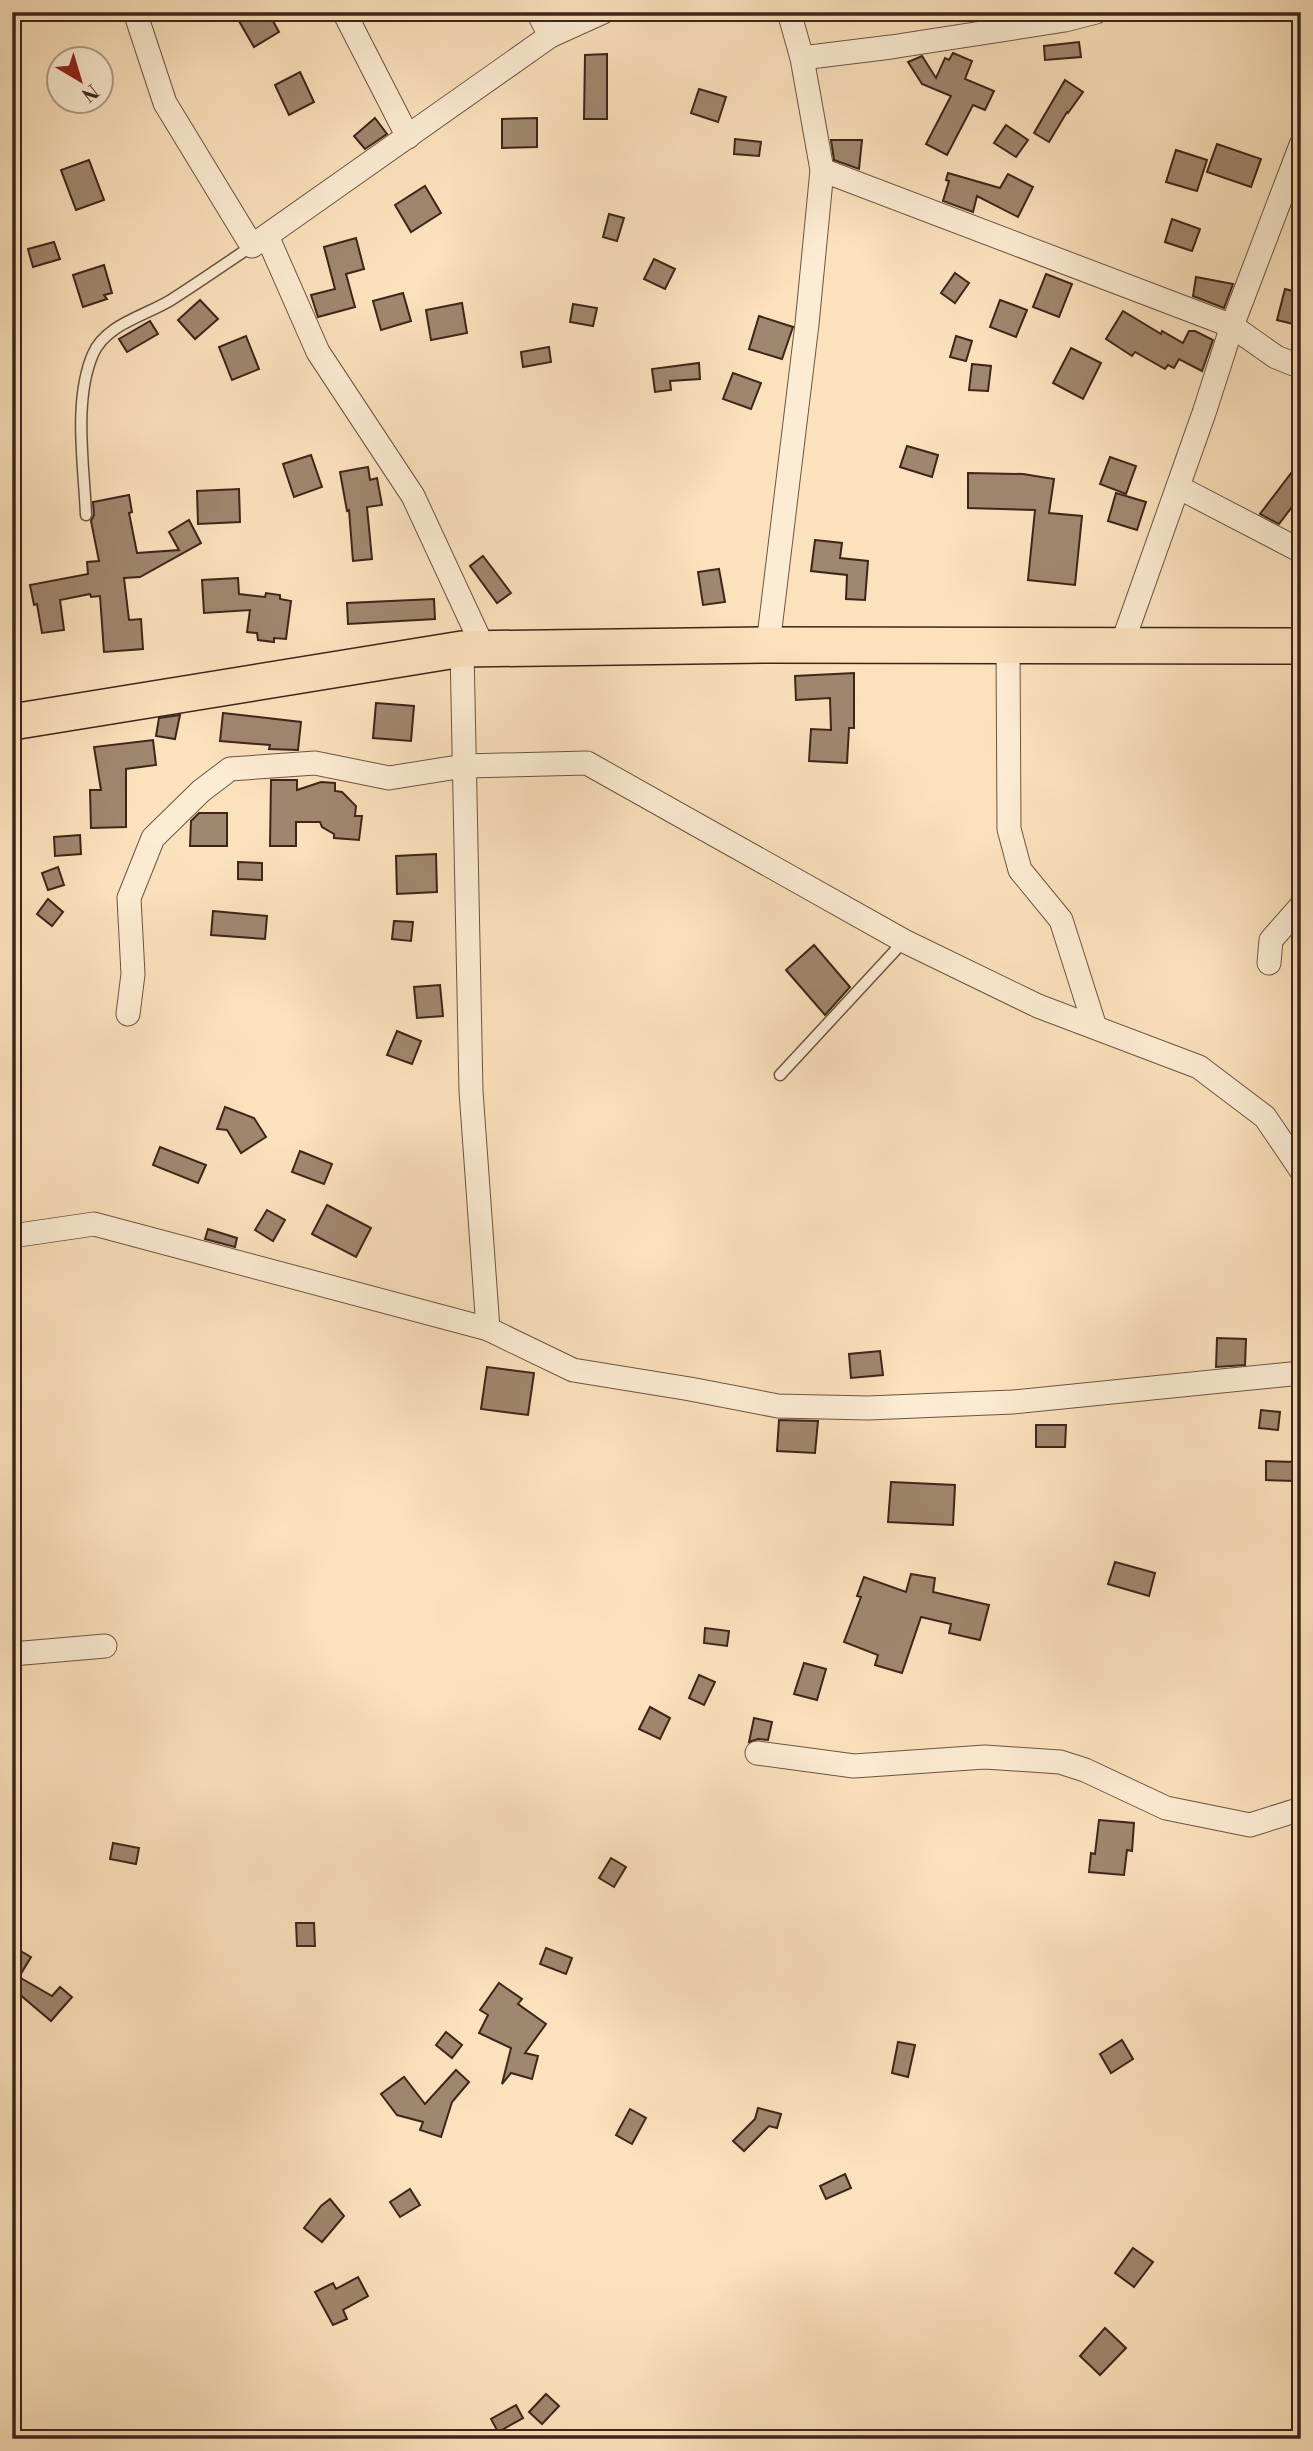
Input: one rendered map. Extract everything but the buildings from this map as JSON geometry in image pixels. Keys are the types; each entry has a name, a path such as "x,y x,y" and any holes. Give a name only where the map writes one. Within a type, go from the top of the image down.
{"main road":[{"path":"12,722 473,649 768,645 1301,646"}],"street":[{"path":"135,12 165,103 259,241 318,352 413,496 473,649 464,766 471,1091 488,1329"},
{"path":"344,12 408,137"},
{"path":"538,12 550,36"},
{"path":"259,241 550,36 603,12"},
{"path":"768,645 807,324 822,170 802,58 789,12"},
{"path":"802,58 931,41 1065,20 1096,12"},
{"path":"1121,647 1232,326 1301,145"},
{"path":"822,170 1232,326 1276,357 1301,367"},
{"path":"1178,487 1301,551"},
{"path":"1008,646 1009,830 1020,870 1061,920 1095,1027"},
{"path":"128,1014 133,974 129,898 153,838 201,791 230,769 315,762 389,778 464,766 586,763 904,942 1038,1006 1199,1067 1265,1117 1301,1170"},
{"path":"1269,963 1271,940 1301,906"},
{"path":"12,1236 94,1224 488,1329 573,1370 778,1406 868,1408 1013,1402 1301,1373"},
{"path":"12,1654 106,1646"},
{"path":"757,1753 854,1766 985,1757 1060,1762 1086,1770 1166,1808 1250,1825 1301,1809"}],"lane":[{"path":"86,515 82,415 86,378 93,353 103,340 131,318 169,302 259,241"},
{"path":"780,1075 904,942"}]}
